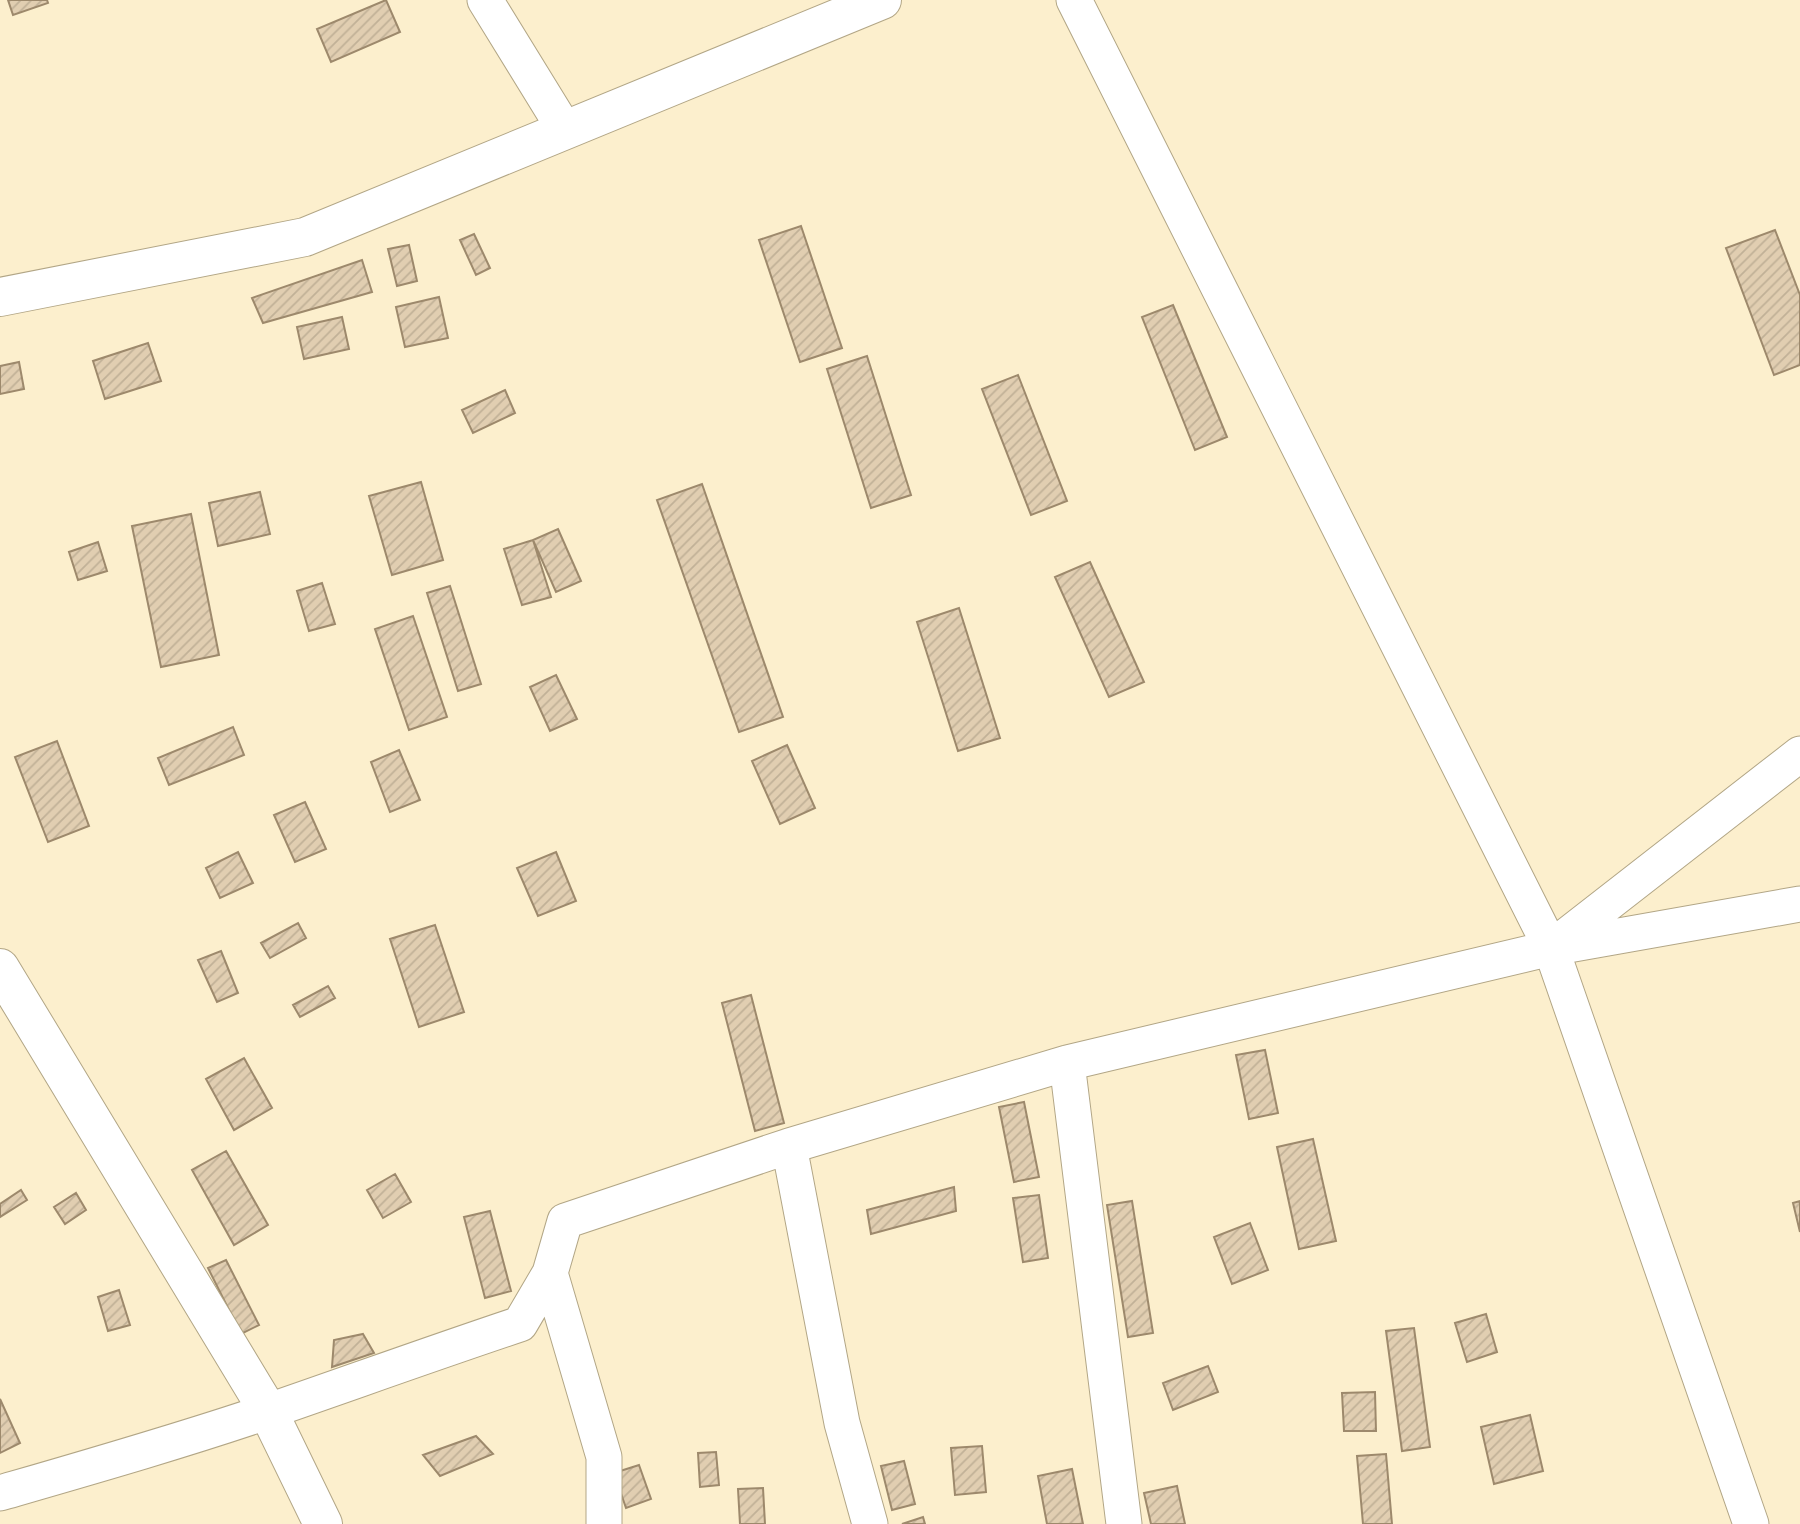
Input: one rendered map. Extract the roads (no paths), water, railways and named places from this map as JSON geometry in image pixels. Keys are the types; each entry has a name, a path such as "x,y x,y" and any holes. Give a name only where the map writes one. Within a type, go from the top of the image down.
{"street":[{"path":"485,0 565,130"},
{"path":"0,297 305,237 882,0"},
{"path":"1074,0 1551,948 1751,1524"},
{"path":"1551,948 1800,754"},
{"path":"0,1493 268,1411 520,1324 550,1273 565,1221 789,1146 1067,1063 1551,948 1800,904"},
{"path":"0,968 268,1411 323,1524"},
{"path":"1067,1063 1124,1524"},
{"path":"789,1146 842,1423 870,1524"},
{"path":"550,1273 604,1457 604,1524"}]}
